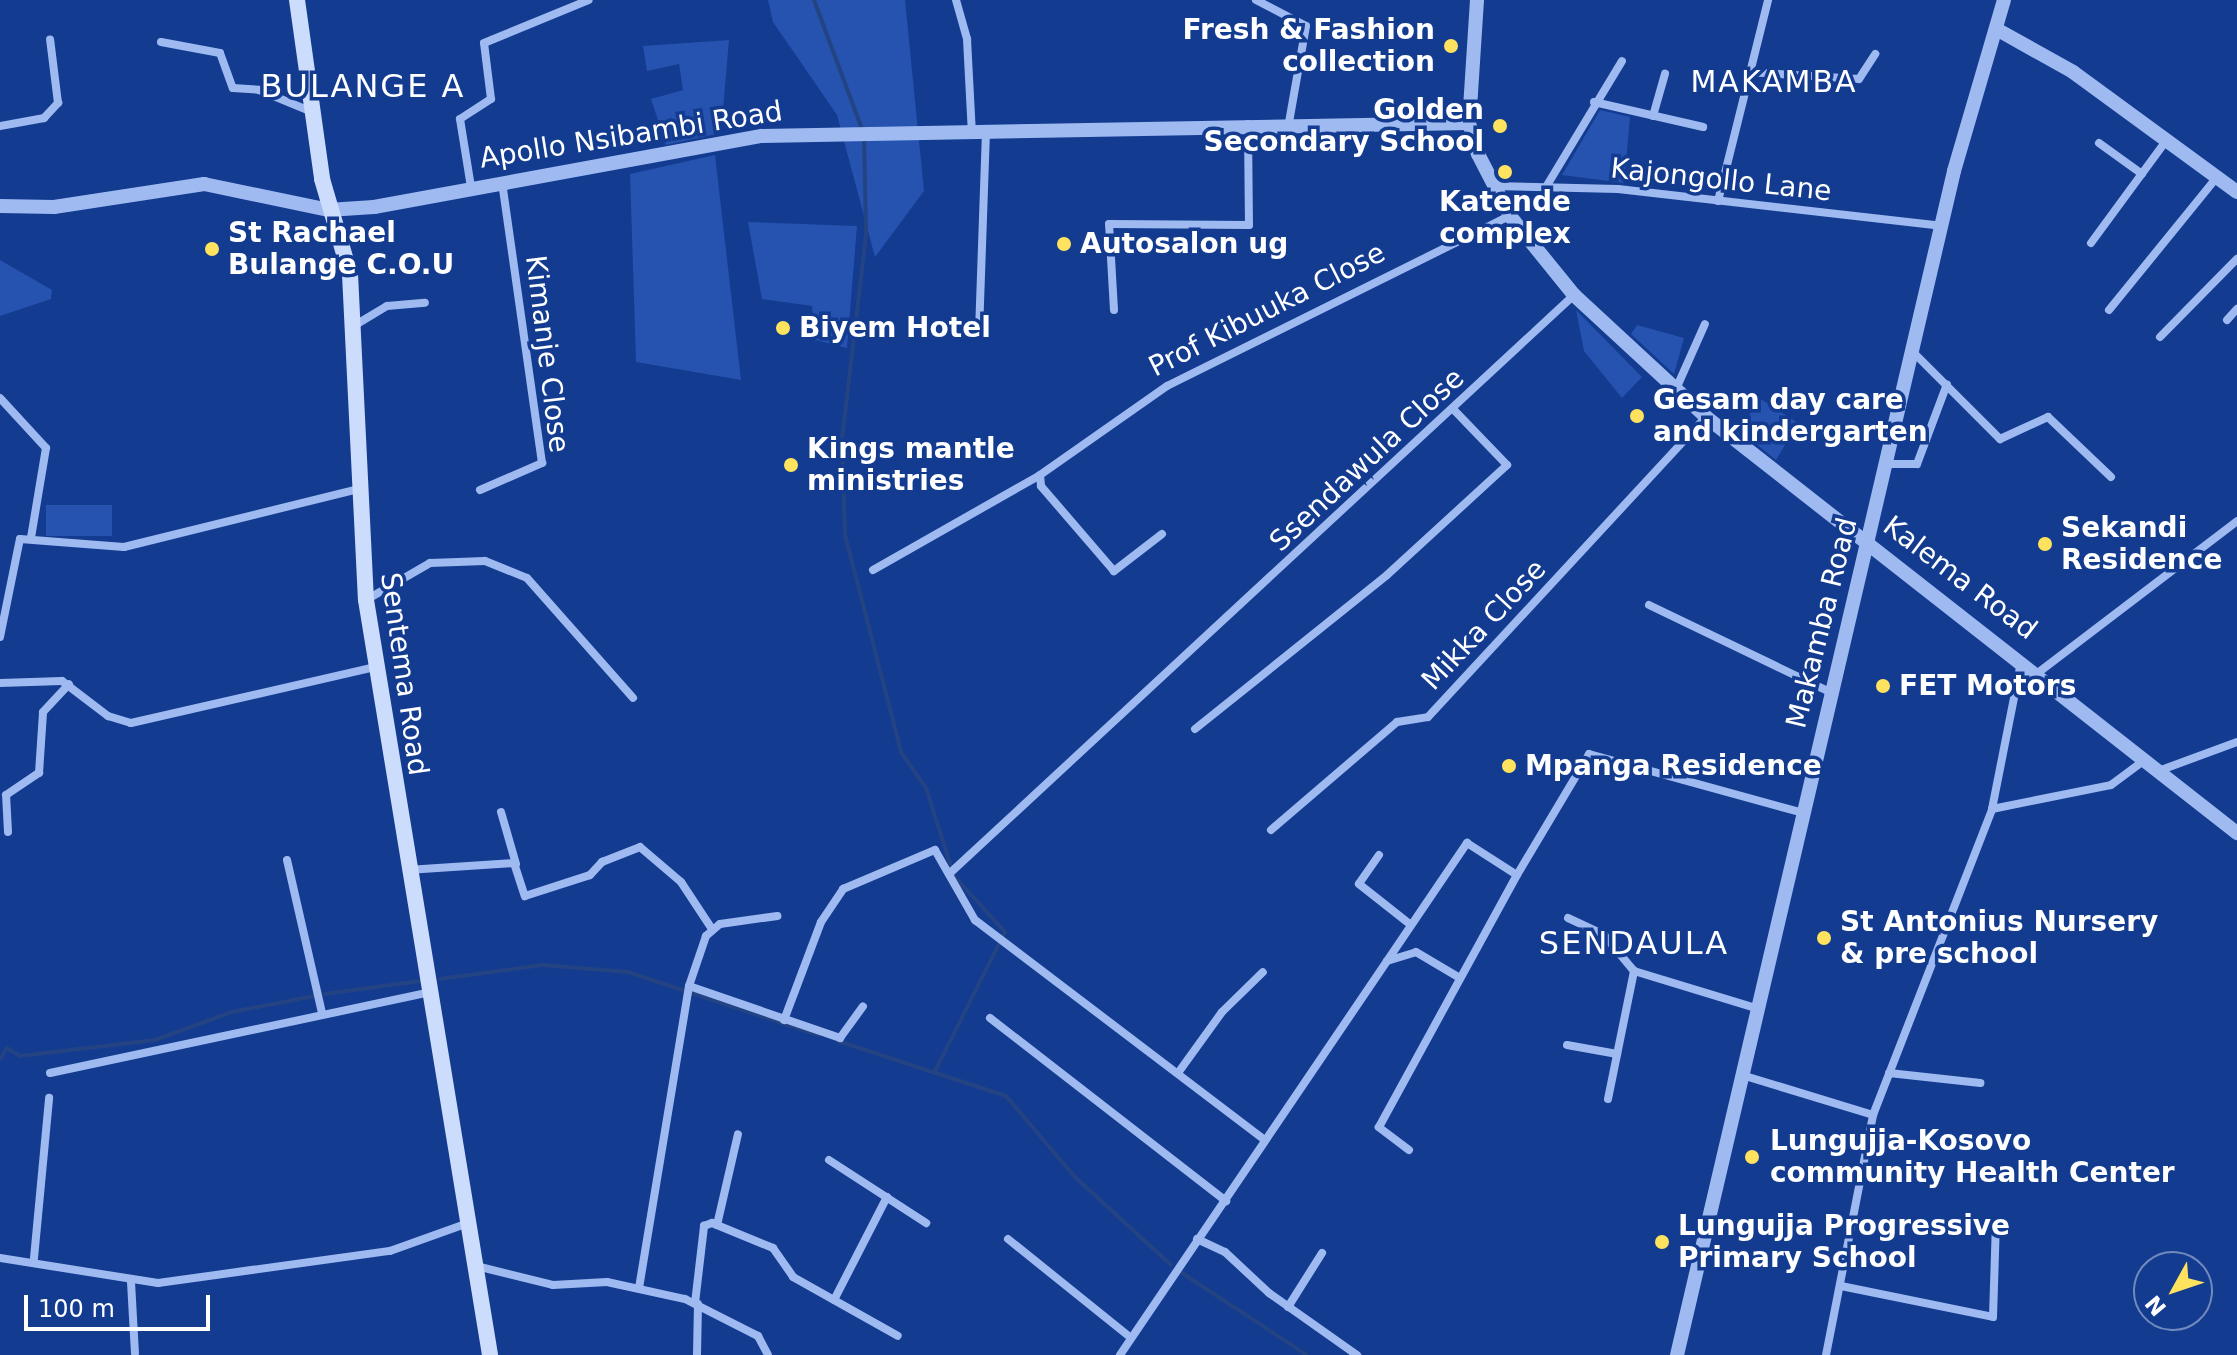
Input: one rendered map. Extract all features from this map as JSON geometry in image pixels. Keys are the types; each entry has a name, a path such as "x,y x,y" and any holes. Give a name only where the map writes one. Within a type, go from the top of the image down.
{"main road":[{"name":"Sentema Road","path":"297,0 328,210 346,254 355,490 366,600 427,993 490,1355"}],"street":[{"path":"471,187 460,119 491,99 484,43 589,0"},
{"path":"956,0 967,39 979,135 979,332"},
{"path":"1256,0 1306,26 1289,122"},
{"name":"Kalema Road","path":"1477,0 1469,123 1492,186 1510,216 1574,295 1706,417 2023,658 2237,833"},
{"path":"1718,201 1747,72 1768,0"},
{"name":"Makamba Road","path":"1677,1355 1745,1076 1830,692 1916,355 1944,226 2004,0"},
{"path":"1998,30 2073,72 2237,192"},
{"path":"0,126 44,118 58,103 50,39"},
{"path":"161,42 220,53 233,88 259,90 312,112"},
{"path":"1747,72 1859,79 1875,54"},
{"path":"1546,187 1594,102 1622,61"},
{"path":"1653,116 1665,74"},
{"path":"1594,102 1703,127"},
{"name":"Apollo Nsibambi Road","path":"0,206 54,207 204,184 328,210 762,136 979,135 1289,122 1469,123"},
{"path":"1114,310 1109,224 1249,225 1248,124"},
{"path":"2091,243 2166,141"},
{"path":"2099,143 2142,174"},
{"path":"2109,310 2217,177"},
{"name":"Kimanje Close","path":"480,490 542,463 502,182"},
{"name":"Kajongollo Lane","path":"1492,186 1546,187 1718,201 1944,226"},
{"name":"Prof Kibuuka Close","path":"873,570 1040,475 1055,461 1167,386 1510,216"},
{"path":"2160,337 2237,259"},
{"name":"Ssendawula Close","path":"949,874 1190,657 1455,411 1574,295"},
{"path":"351,327 387,306 425,303"},
{"path":"2227,320 2237,309"},
{"path":"1676,390 1705,324"},
{"path":"1916,355 2004,441 2051,418 2111,477"},
{"path":"1889,464 1917,464 1947,384"},
{"path":"0,398 46,448 31,538"},
{"path":"1195,729 1387,575 1507,465 1455,411"},
{"name":"Mikka Close","path":"1271,830 1397,722 1428,717 1706,417"},
{"path":"1040,475 1041,486 1114,571 1162,534"},
{"path":"0,637 14,546 31,538 145,544 355,490"},
{"path":"2039,672 2237,521"},
{"path":"366,600 430,563 485,561 527,578 633,698"},
{"path":"1649,605 1830,692"},
{"path":"1826,1355 1873,1115 1992,809 2023,658"},
{"path":"0,683 69,684 108,716 131,723 376,667"},
{"path":"8,832 6,795 39,773 41,718 69,684"},
{"path":"2161,770 2237,742"},
{"path":"1409,1150 1377,1131 1517,875 1589,754 1803,813"},
{"path":"1992,809 2111,785 2146,759"},
{"path":"501,812 525,896 590,875 602,862 640,847 681,882 712,929"},
{"path":"1120,1355 1467,843 1517,875"},
{"path":"784,1020 821,922 843,889 935,850 975,920 1265,1140"},
{"path":"1379,855 1359,884 1411,925"},
{"path":"287,860 322,1013"},
{"path":"407,870 516,864"},
{"path":"712,929 777,916"},
{"path":"1568,918 1604,935 1634,971 1760,1009"},
{"path":"639,1288 689,986 712,929"},
{"path":"1387,961 1416,952 1460,978"},
{"path":"1608,1099 1634,971"},
{"path":"1178,1073 1222,1012 1263,972"},
{"path":"689,986 840,1038 863,1006"},
{"path":"50,1073 427,993"},
{"path":"990,1018 1226,1201"},
{"path":"1567,1045 1617,1054"},
{"path":"1889,1073 1980,1083"},
{"path":"1745,1076 1873,1115"},
{"path":"34,1258 49,1098"},
{"path":"717,1225 738,1134"},
{"path":"829,1160 926,1223"},
{"path":"834,1300 887,1197"},
{"path":"1841,1286 1993,1317 1996,1221"},
{"path":"0,1258 34,1258 131,1282 390,1251 468,1223"},
{"path":"697,1355 696,1303 704,1226 717,1225 773,1248 793,1277 898,1336"},
{"path":"1008,1239 1130,1337"},
{"path":"1197,1239 1225,1252 1288,1307 1357,1355"},
{"path":"1288,1307 1322,1253"},
{"path":"475,1266 553,1285 639,1288 696,1303 762,1339 768,1355"},
{"path":"131,1282 135,1353"}],"shaded area":[{"path":"768,0 905,0 924,191 875,257 837,115 773,22"},
{"path":"729,40 721,133 666,145 651,99 683,90 679,64 647,71 643,46"},
{"path":"1600,110 1630,117 1624,183 1562,175"},
{"path":"715,155 741,380 636,362 630,174"},
{"path":"748,222 857,226 847,348 815,340 812,306 762,299"},
{"path":"0,260 52,290 51,299 0,316"},
{"path":"1576,310 1642,377 1622,398 1584,351"},
{"path":"1637,325 1684,338 1674,374 1631,334"},
{"path":"1759,398 1798,423 1776,460 1740,431"},
{"path":"46,505 112,505 112,536 46,536"}],"waterway":[{"path":"814,0 862,129"},
{"path":"864,137 866,235 842,439 845,535 901,752 926,788 954,876 1005,932 934,1073"},
{"path":"440,979 542,965 628,972 818,1035"},
{"path":"325,994 420,981"},
{"path":"0,1059 7,1048 20,1056 155,1040 232,1012 314,996"},
{"path":"838,1041 1006,1096 1075,1177 1171,1265"},
{"path":"1182,1273 1307,1355"}],"place":[{"name":"Fresh & Fashion collection","path":"1451,46"},
{"name":"Golden Secondary School","path":"1500,126"},
{"name":"Katende complex","path":"1505,172"},
{"name":"Autosalon ug","path":"1064,244"},
{"name":"St Rachael Bulange C.O.U","path":"212,249"},
{"name":"Biyem Hotel","path":"783,328"},
{"name":"Gesam day care and kindergarten","path":"1637,416"},
{"name":"Kings mantle ministries","path":"791,465"},
{"name":"Sekandi Residence","path":"2045,544"},
{"name":"FET Motors","path":"1883,686"},
{"name":"Mpanga Residence","path":"1509,766"},
{"name":"St Antonius Nursery & pre school","path":"1824,938"},
{"name":"Lungujja-Kosovo community Health Center","path":"1752,1157"},
{"name":"Lungujja Progressive Primary School","path":"1662,1242"}],"district":[{"name":"MAKAMBA","path":"1774,82"},
{"name":"BULANGE A","path":"363,86"},
{"name":"SENDAULA","path":"1634,943"}]}
